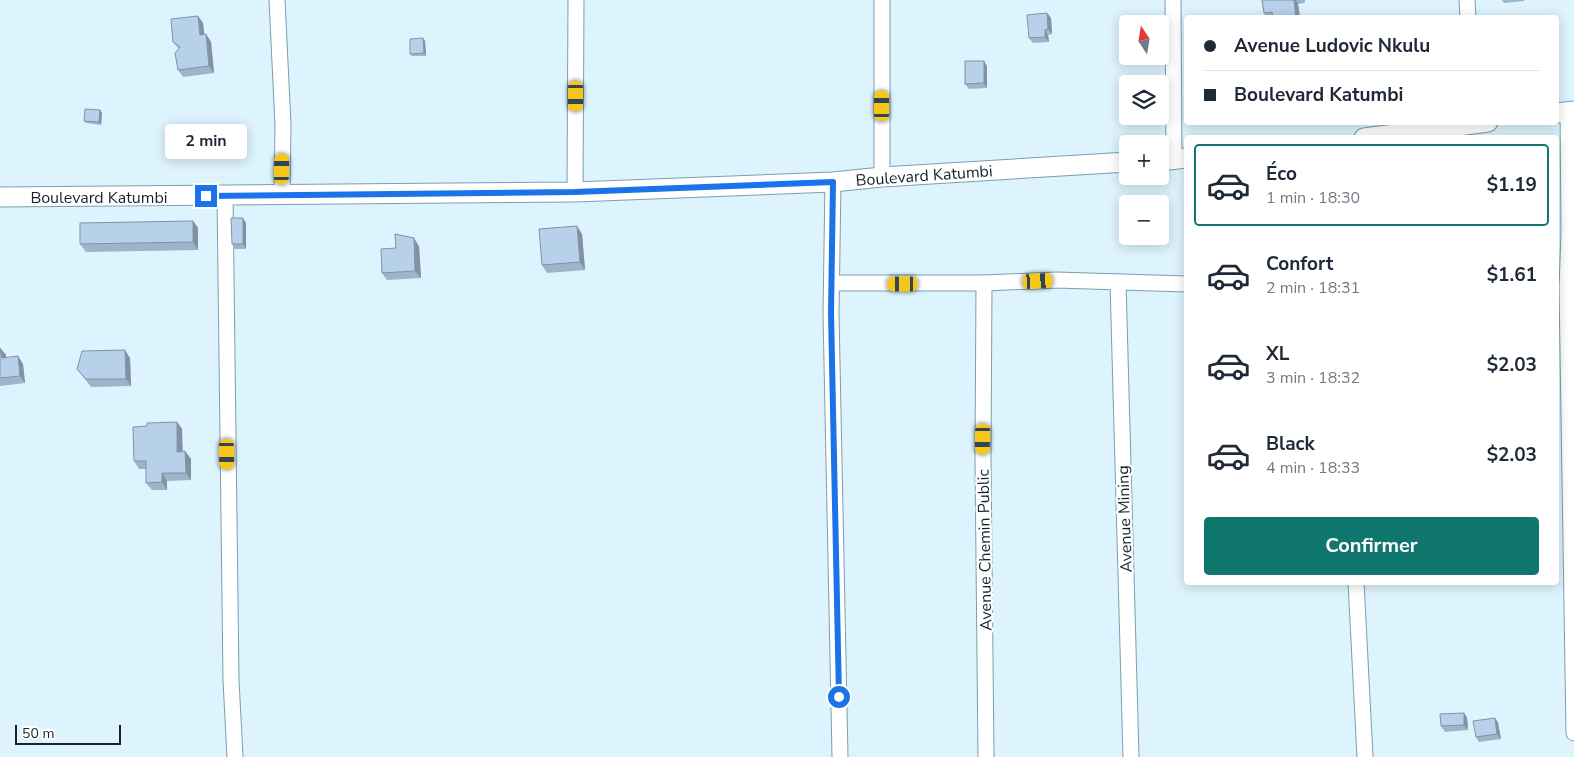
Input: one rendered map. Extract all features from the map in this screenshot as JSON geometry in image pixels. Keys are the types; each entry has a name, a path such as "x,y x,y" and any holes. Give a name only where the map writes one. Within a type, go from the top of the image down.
{"street":[{"path":"277,0 283,125 282,195"},
{"path":"575,192 576,0"},
{"path":"882,0 882,177"},
{"path":"1172,0 1174,160"},
{"path":"1467,0 1468,15"},
{"path":"1566,112 1569,232 1566,288 1574,733"},
{"path":"1386,135 1461,125"},
{"name":"Boulevard Katumbi","path":"0,197 575,192 833,182 882,177 1119,163"},
{"path":"833,182 832,283 840,757"},
{"path":"225,196 231,680 235,757"},
{"path":"832,283 984,283 1056,280 1184,284"},
{"name":"Avenue Mining","path":"1118,282 1131,757"},
{"name":"Avenue Chemin Public","path":"984,283 983,459 986,757"},
{"path":"1356,585 1365,757"}],"building":[{"path":"1262,0 1294,0 1296,15 1272,15 1272,12 1264,13"},
{"path":"1047,13 1048,29 1045,30 1045,37 1029,38 1027,15"},
{"path":"198,16 200,35 206,34 209,66 178,70 175,53 180,47 173,42 171,19"},
{"path":"423,38 424,53 410,54 410,39"},
{"path":"965,61 984,61 984,83 965,84"},
{"path":"85,109 100,110 99,122 84,121"},
{"path":"231,218 243,218 243,244 232,244"},
{"path":"193,221 193,242 80,244 80,223"},
{"path":"577,226 580,262 542,265 539,229"},
{"path":"395,234 414,238 415,271 382,273 381,249 396,248"},
{"path":"0,348 2,358 18,356 20,376 0,378"},
{"path":"125,350 126,379 86,379 77,369 82,351"},
{"path":"177,422 177,452 185,451 186,473 162,473 162,482 146,483 146,461 134,461 133,427 147,426 147,423"},
{"path":"1464,713 1464,725 1441,726 1440,714"},
{"path":"1495,718 1497,734 1476,737 1473,721"}],"route":[{"path":"206,196 575,192 833,182 831,313 839,697"}]}
